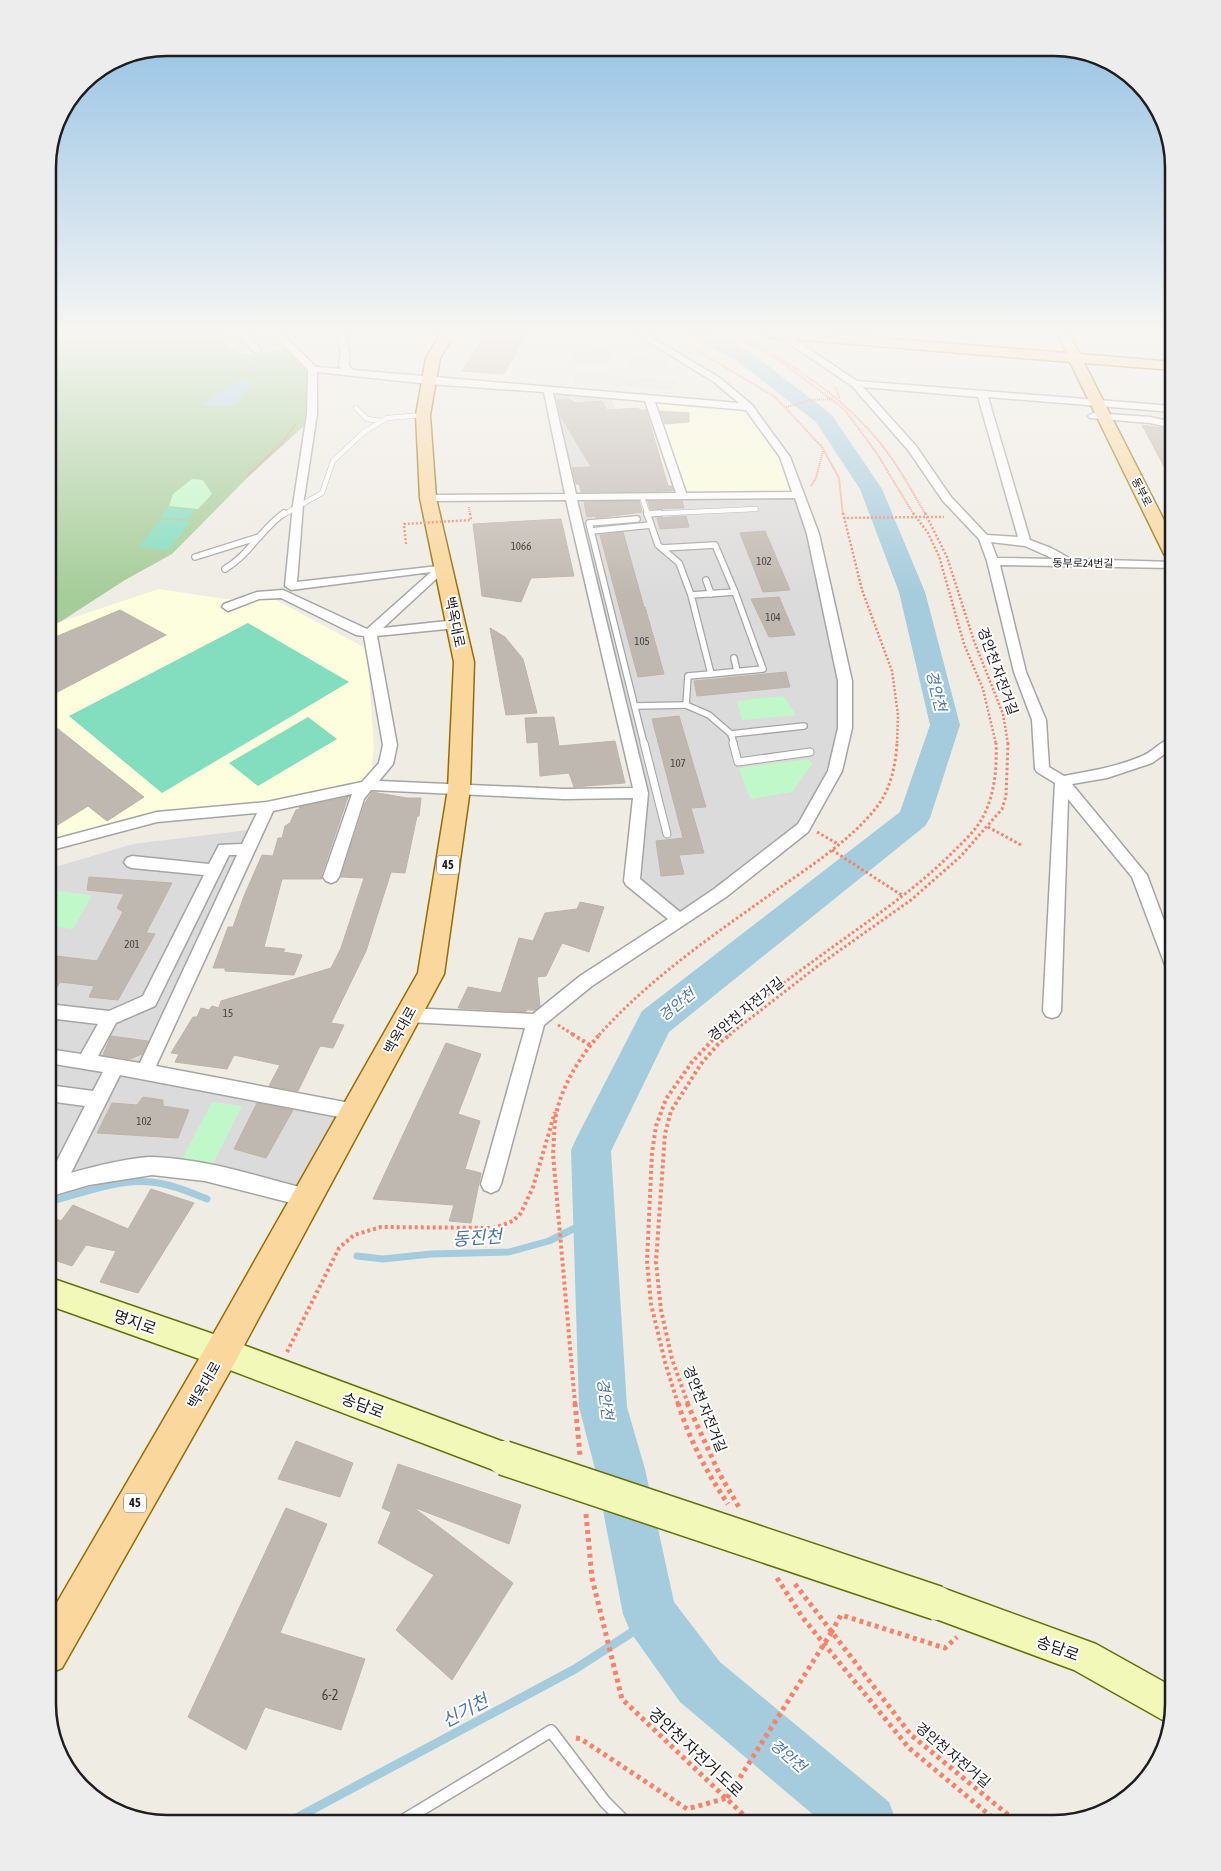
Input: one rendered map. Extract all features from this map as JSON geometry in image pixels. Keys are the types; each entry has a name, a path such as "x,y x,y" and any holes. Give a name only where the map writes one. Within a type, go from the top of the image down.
{"main road":[{"name":"백옥대로","path":"56,1640 222,1352 431,974 459,789 464,662 428,498 423,420"},
{"name":"동부로","path":"1102,420 1165,533"}],"street":[{"path":"311,420 298,505 291,586 443,567"},
{"path":"555,420 641,793 632,881 680,920"},
{"path":"656,420 682,496"},
{"path":"491,1184 540,1018 586,982 720,893 805,825 835,771 845,728 846,681 813,534 786,457 759,420"},
{"path":"887,420 912,448 947,499 984,538 993,561 1020,672 1039,720 1042,768 1062,781 1138,875 1165,942"},
{"path":"990,420 1025,541"},
{"path":"1152,420 1165,423"},
{"path":"428,498 799,495"},
{"path":"984,538 1025,541 1048,549 1067,562"},
{"name":"동부로24번길","path":"993,561 1165,565"},
{"path":"370,633 443,567"},
{"path":"228,607 257,596 283,594 360,632 370,633 456,624"},
{"path":"331,878 357,797 386,764 390,746 370,633"},
{"path":"1062,781 1107,773 1147,760 1165,748"},
{"path":"1052,1011 1062,781"},
{"path":"56,844 157,816 267,807 370,784 564,794 641,793"},
{"path":"146,1072 267,807"},
{"path":"56,1012 110,1018 149,1001 224,849 248,850"},
{"path":"132,862 213,870"},
{"path":"408,1015 540,1018"},
{"path":"86,1062 110,1018"},
{"path":"56,1057 146,1072 355,1112"},
{"path":"56,1174 60,1174 116,1067"},
{"path":"56,1094 98,1100"},
{"path":"56,1186 89,1176 152,1166 205,1172 307,1198"},
{"name":"명지로","path":"56,1294 222,1352"},
{"name":"송담로","path":"222,1352 504,1458 936,1603 1084,1656 1165,1702"}],"lane":[{"path":"373,420 381,422"},
{"path":"225,570 237,564 266,528 298,505 322,492 333,461 364,432 384,420"},
{"path":"642,497 658,545 679,562 691,595 711,674"},
{"path":"647,514 756,509"},
{"path":"637,519 589,522 668,834"},
{"path":"591,531 651,525"},
{"path":"195,557 259,537"},
{"path":"662,548 715,544 763,669 688,676 686,705"},
{"path":"706,580 712,594"},
{"path":"691,595 735,592"},
{"path":"734,658 736,671"},
{"path":"636,706 686,705 709,715 731,734 738,762 810,752"},
{"path":"731,734 804,726"},
{"path":"412,1815 551,1731 605,1802 618,1815"}],"path":[{"path":"247,476 284,441 293,425 301,420"},
{"path":"733,1512 711,1480 683,1420 650,1304 647,1262 652,1153 656,1126 666,1099 692,1062 715,1036 817,958 903,896 936,869 966,839 982,818 991,797 997,765 996,740 983,689 964,644 939,556 928,533 916,518 876,452 853,420"},
{"name":"경안천 자전거길","path":"744,1517 719,1473 692,1416 672,1359 661,1310 656,1262 665,1134 670,1111 700,1064 719,1043 819,965 911,900 961,856 988,827 1002,809 1006,796 1009,748 1003,714 974,641 947,557 927,517 890,456 861,420"},
{"path":"799,495 810,488 816,480 817,460 823,451"},
{"path":"406,544 404,524 471,520 469,507"},
{"path":"843,518 927,517"},
{"path":"805,825 838,844"},
{"path":"988,827 1023,846"},
{"path":"832,850 903,896"},
{"path":"540,1018 590,1045"},
{"path":"277,1372 339,1248 354,1235 381,1227 494,1228 512,1222 523,1211 530,1195 548,1131 567,1084"},
{"path":"560,1224 580,1460"},
{"name":"경안천 자전거 도로","path":"585,1509 592,1578 622,1699 744,1815"},
{"path":"776,1577 803,1618 908,1748 987,1815"},
{"name":"경안천 자전거길","path":"791,1579 911,1736 1007,1815"},
{"path":"551,1731 581,1739 686,1809 727,1798 841,1616 945,1648 977,1618"}],"shaded area":[{"path":"555,420 581,420 603,476 596,477 589,467 565,469"},
{"path":"591,420 619,420 626,439 617,454"},
{"path":"656,420 759,420 785,457 799,495 682,496"},
{"path":"799,495 845,681 835,771 803,828 679,920 632,881 641,793 571,497"},
{"path":"159,589 225,599 276,600 367,649 374,747 370,785 267,807 157,817 56,842 56,623"},
{"path":"257,829 146,1071 355,1112 307,1198 205,1172 89,1176 56,1186 56,867 133,844"}],"green space":[{"path":"56,420 305,420 305,425 247,478 172,554 125,580 56,623"},
{"path":"192,479 203,480 212,494 198,509 169,506 173,494"},
{"path":"168,507 195,510 188,519 160,517"},
{"path":"162,519 191,522 168,550 139,547"},
{"path":"248,623 349,682 162,793 69,716"},
{"path":"783,696 796,715 742,720 737,701"},
{"path":"308,717 337,739 258,786 229,763"},
{"path":"809,759 812,764 792,792 750,799 739,768"},
{"path":"56,891 92,895 73,929 56,927"},
{"path":"212,1102 242,1106 213,1164 182,1159"}],"building":[{"path":"563,420 649,420 668,486 672,486 673,491 581,492 579,484 576,484 572,468 591,467"},
{"path":"664,420 689,420 689,422 665,424"},
{"path":"1142,425 1165,429 1165,468"},
{"path":"639,501 642,512 596,518 595,516 587,517 584,502"},
{"path":"648,501 682,501 684,508 650,509"},
{"path":"686,516 689,527 660,529 657,518"},
{"path":"561,519 574,576 531,578 521,602 482,596 473,524"},
{"path":"765,531 790,590 763,592 740,533"},
{"path":"623,532 664,674 638,677 600,535"},
{"path":"779,597 795,635 769,637 751,599"},
{"path":"120,610 166,635 56,693 56,637"},
{"path":"490,628 505,637 523,659 537,713 506,715"},
{"path":"786,672 790,687 697,696 694,681"},
{"path":"679,716 706,807 691,808 704,853 679,855 684,874 661,876 656,841 683,838 652,719"},
{"path":"554,717 559,746 615,741 625,783 574,787 569,773 540,776 538,742 527,743 525,718"},
{"path":"56,727 144,797 107,821 88,806 56,826"},
{"path":"372,792 407,798 421,798 419,816 417,816 405,873 391,872 366,951 331,1023 344,1025 333,1048 320,1046 298,1091 269,1086 280,1065 234,1055 227,1069 175,1062 179,1054 171,1053 193,1017 197,1017 201,1008 209,1010 212,1006 219,1008 221,1001 331,968 341,948 364,878 341,877 365,803"},
{"path":"348,797 321,876 322,879 282,879 264,947 285,949 283,952 302,955 294,975 225,971 225,968 213,968 228,927 233,927 262,855 273,856 278,838 282,838 285,826 290,823 296,810 300,809 299,807"},
{"path":"89,877 172,883 146,933 155,934 118,1000 89,997 94,986 60,982 56,989 56,956 97,961 123,912 117,908 124,894 87,890"},
{"path":"580,902 604,907 589,952 562,943 546,976 537,977 540,1006 535,1010 526,1010 526,1012 458,1008 468,987 501,993 519,938 533,941 545,913 577,909"},
{"path":"111,1036 148,1041 142,1054 130,1059 103,1055"},
{"path":"446,1043 481,1054 458,1114 480,1121 465,1169 481,1173 471,1223 449,1221 454,1205 373,1199"},
{"path":"143,1097 163,1100 163,1106 189,1110 178,1138 97,1133 112,1103 137,1105"},
{"path":"257,1103 293,1110 266,1158 234,1149"},
{"path":"151,1189 194,1203 138,1293 100,1282 116,1251 86,1245 72,1266 56,1261 56,1219 61,1221 73,1205 128,1229"},
{"path":"296,1441 353,1463 340,1497 278,1479"},
{"path":"398,1464 521,1505 509,1544 413,1507 513,1583 452,1680 396,1630 434,1575 378,1543 391,1512 382,1508"},
{"path":"286,1508 327,1524 280,1633 365,1659 341,1730 265,1707 246,1750 188,1717"}],"waterway":[{"name":"경안천","path":"826,420 871,489 912,592 945,725 914,818 655,1022 591,1150 603,1407 620,1469 650,1614 700,1682 858,1815"},
{"name":"동진천","path":"56,1200 112,1185 138,1182 166,1185 207,1199"},
{"name":"동진천","path":"357,1256 383,1259 431,1254 509,1252 549,1241 593,1219"},
{"name":"신기천","path":"302,1815 575,1669 634,1631 650,1614"}]}
